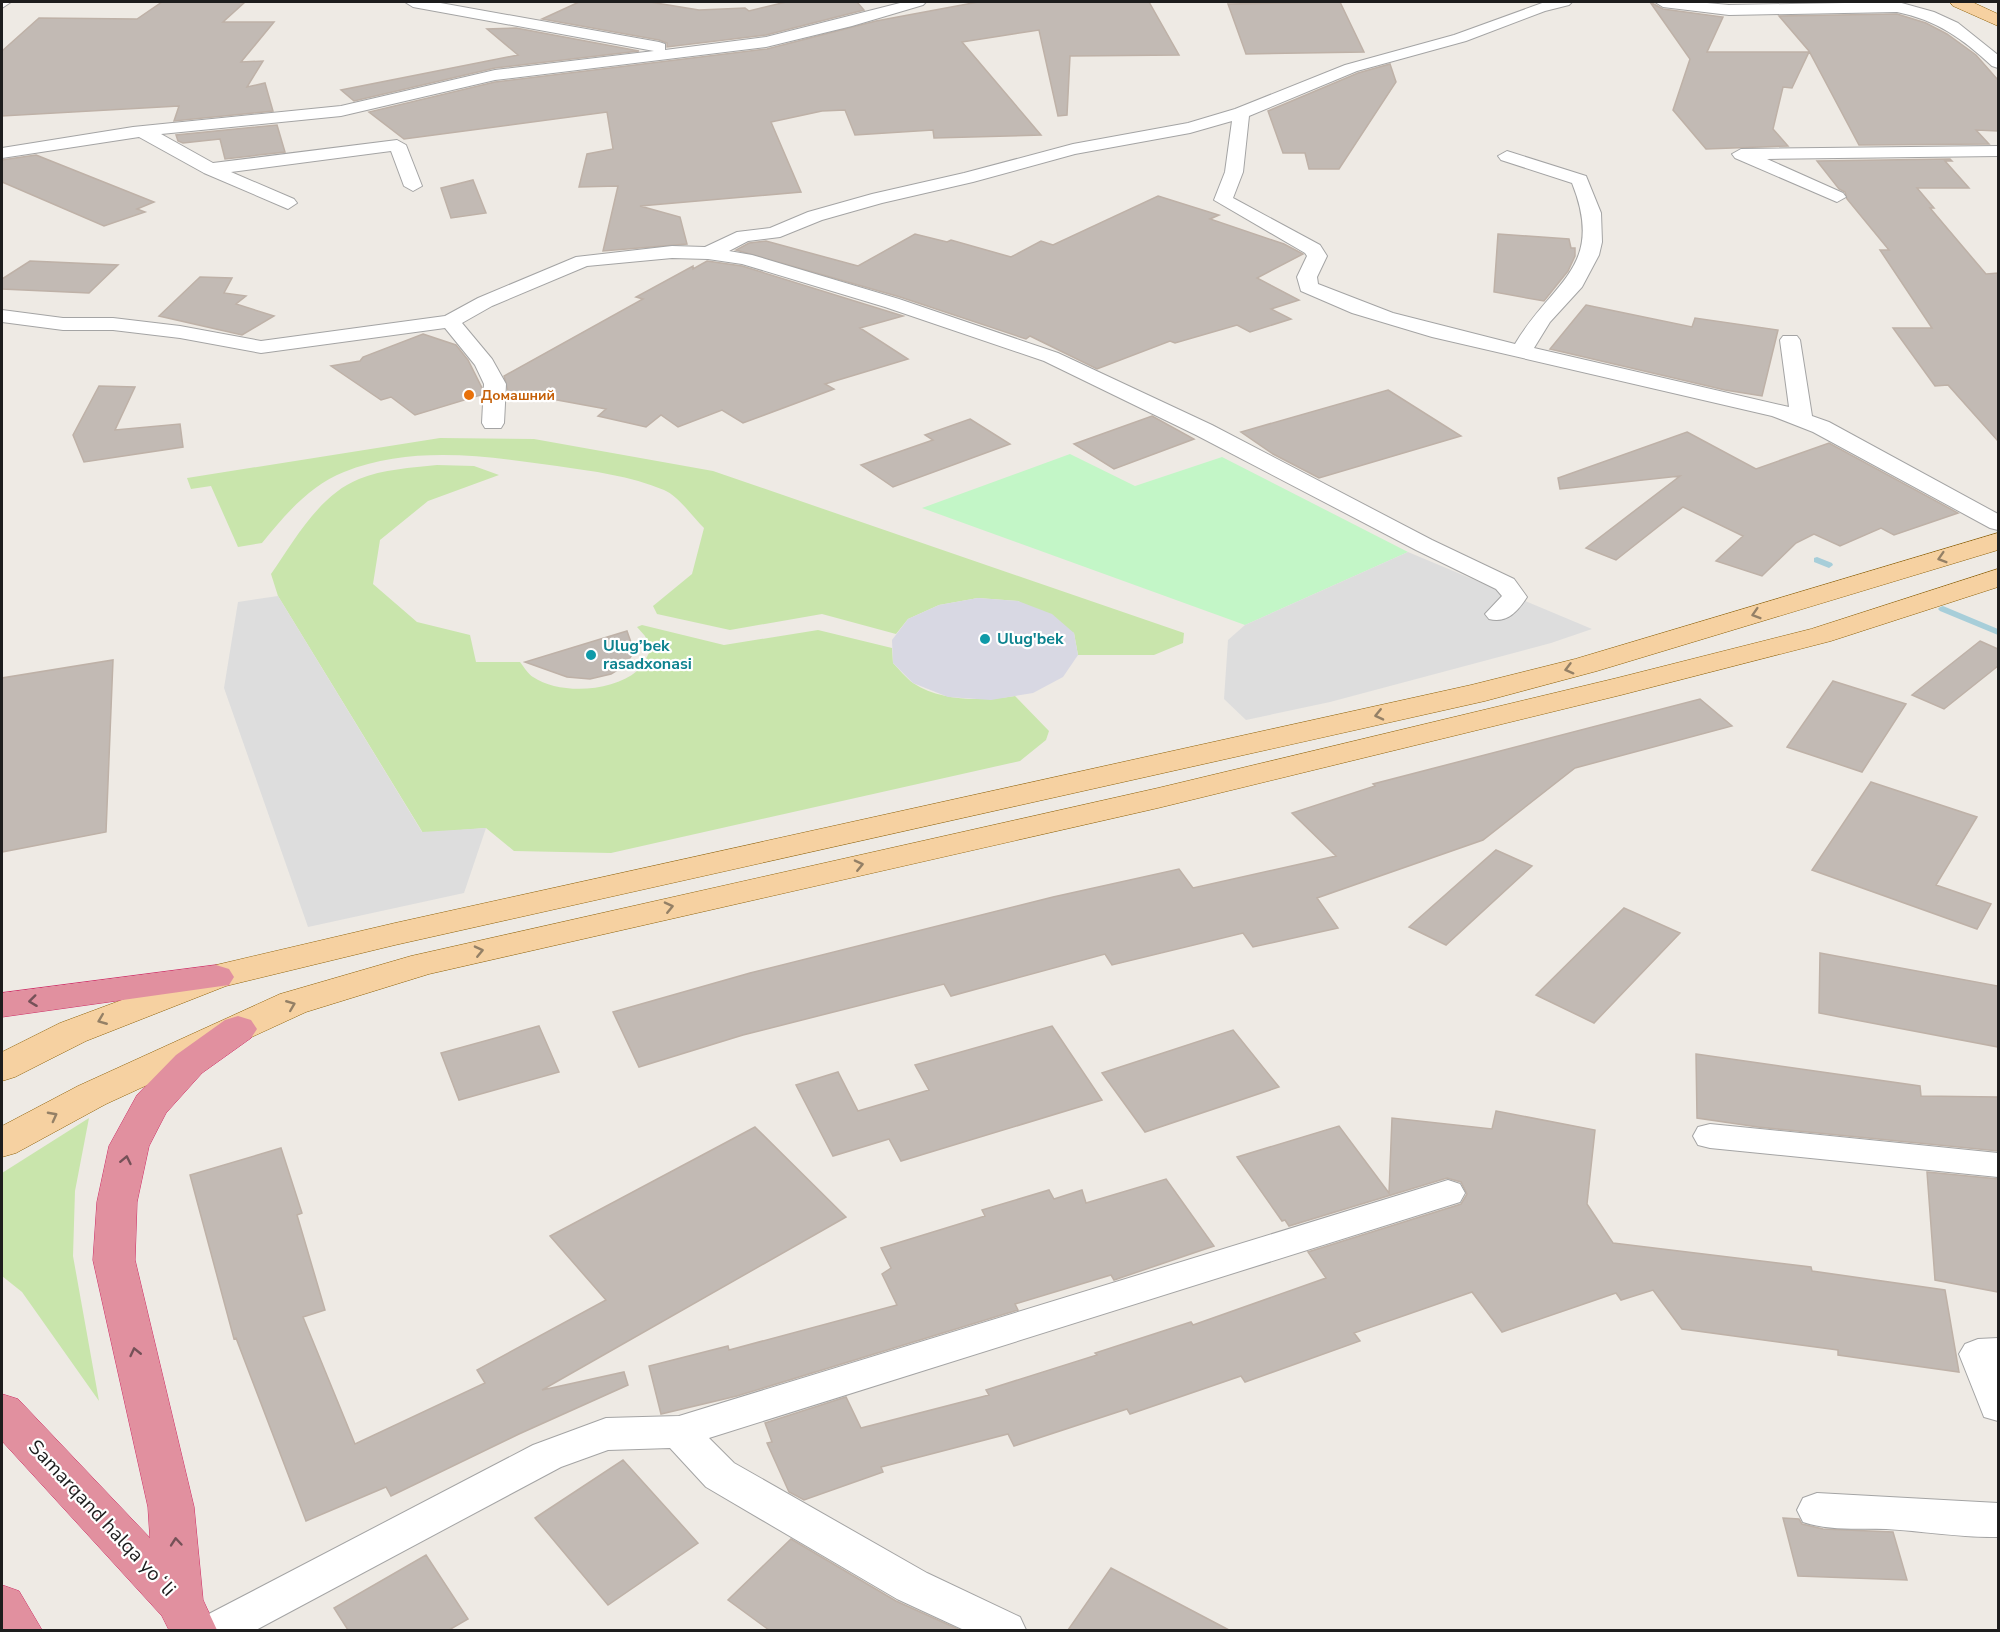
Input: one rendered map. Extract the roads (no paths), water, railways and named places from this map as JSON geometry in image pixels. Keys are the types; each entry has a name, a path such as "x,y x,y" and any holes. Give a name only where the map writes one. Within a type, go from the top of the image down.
{"highway":[{"path":"2,1005 216,977"},
{"path":"186,1616 171,1507 114,1260 117,1202 129,1146 151,1105 189,1064 238,1029"},
{"name":"Samarqand halqa yoʻli","path":"2,1412 186,1616"},
{"path":"2,1606 18,1630"}],"main road":[{"path":"1959,2 1998,21"},
{"path":"1991,2 1998,4"},
{"path":"2,1068 73,1032 216,977 395,934 1474,694 1586,665 1998,541"},
{"path":"2,1143 92,1095 293,1003 424,964 1158,798 1610,689 1821,635 1998,578"}],"street":[{"path":"413,2 694,52"},
{"path":"2,153 142,131 341,111 495,75 766,42 847,23 918,2"},
{"path":"708,253 744,236 773,232 815,216 878,198 967,178 1073,149 1190,128 1241,113 1350,68 1460,38 1541,7 1564,2"},
{"path":"1663,2 1729,10 1892,4 1933,16 1963,30 1998,63"},
{"path":"1241,113 1234,172 1223,200 1313,249 1317,256 1307,277 1308,287 1336,300 1388,318 1476,343 1779,411 1821,428 1998,523"},
{"path":"142,131 210,169 288,203"},
{"path":"210,169 397,145 413,186"},
{"path":"1837,197 1741,154 1998,151"},
{"path":"1507,156 1580,180 1591,204 1596,231 1590,259 1562,298 1546,312 1521,352"},
{"path":"2,316 63,324 113,324 180,332 261,347 450,321 485,302 583,261 672,252 708,253 745,259 892,303 1051,357 1204,430 1424,545 1504,584 1515,597 1498,614"},
{"path":"450,321 486,363 495,384 493,423"},
{"path":"1791,340 1802,420"},
{"path":"1710,1136 1998,1165"},
{"path":"218,1630 546,1456 606,1434 679,1432 1448,1193"},
{"path":"1998,1353 1978,1354 1998,1406"},
{"path":"679,1432 720,1475 912,1586 1005,1630"},
{"path":"1817,1510 1889,1512 1961,1520 1998,1520"}],"waterway":[{"path":"1817,560 1829,565"},
{"path":"1943,609 1998,632"}],"place":[{"name":"Домашний","path":"469,395"},
{"name":"Ulug'bek","path":"985,639"},
{"name":"Ulug’bek rasadxonasi","path":"591,655"}]}
